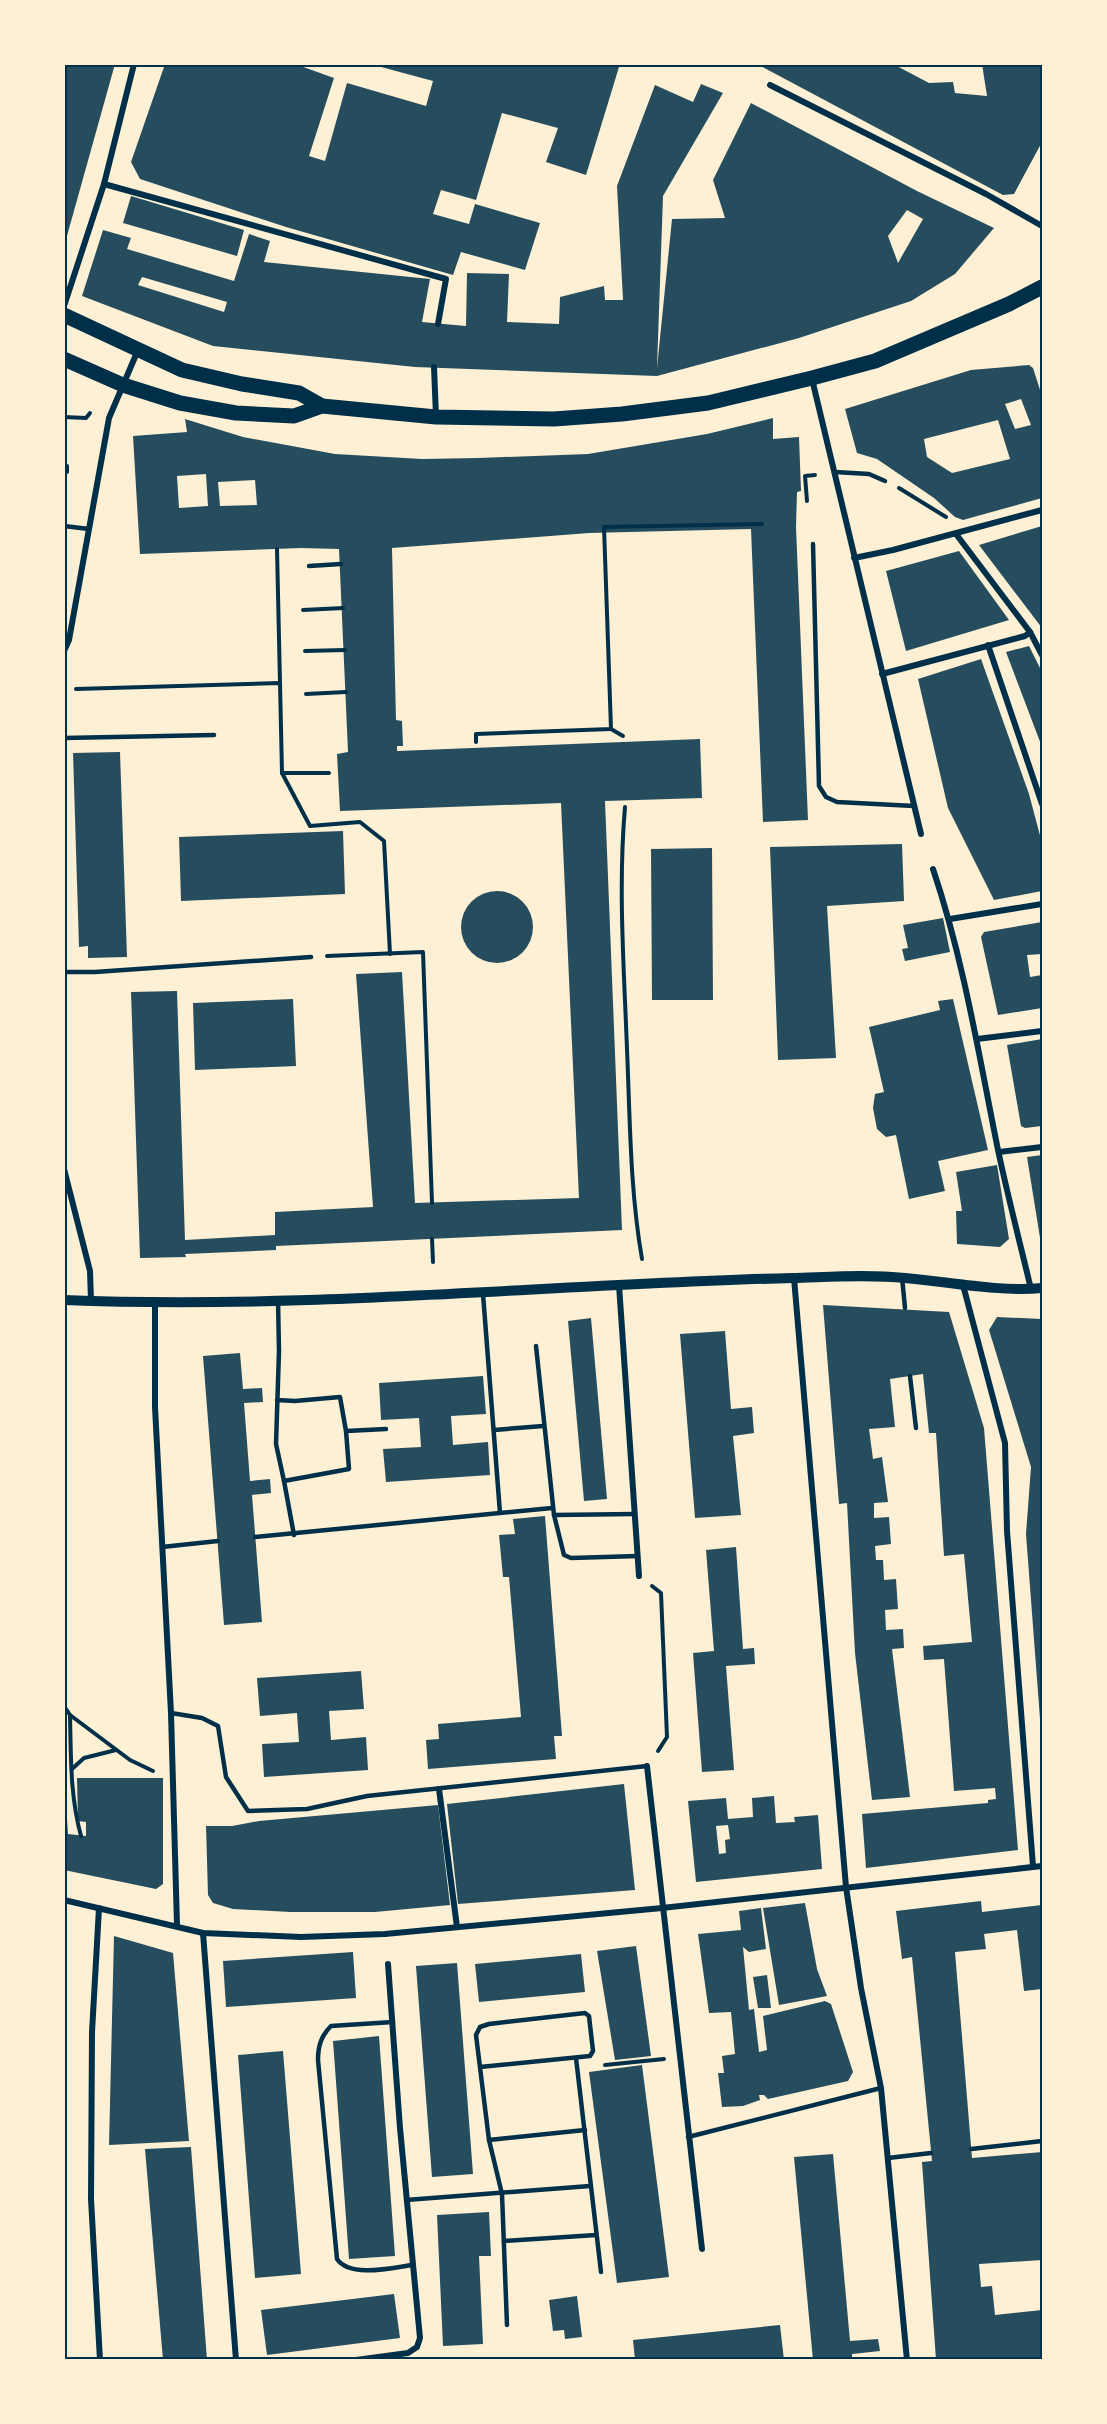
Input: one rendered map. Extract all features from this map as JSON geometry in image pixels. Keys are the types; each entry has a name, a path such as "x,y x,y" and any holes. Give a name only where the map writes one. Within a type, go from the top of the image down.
{"main road":[{"path":"64,315 182,370 242,384 299,393 322,406 436,417 554,419 622,414 708,403 875,361 1009,304 1042,286"},
{"path":"64,359 123,385 180,403 236,413 294,416 322,406"}],"street":[{"path":"64,306 104,184 134,64"},
{"path":"770,85 1042,226"},
{"path":"104,184 446,279 438,324"},
{"path":"64,651 69,640 109,418 138,350"},
{"path":"434,367 436,417"},
{"path":"812,378 921,834"},
{"path":"854,558 956,534 1042,510"},
{"path":"956,534 1030,632 1042,655"},
{"path":"882,674 1025,636 1030,632"},
{"path":"988,645 1042,804"},
{"path":"64,1300 155,1302 278,1300 794,1278 902,1277 963,1284 1037,1288 999,1152 950,919 933,869"},
{"path":"950,919 1042,904"},
{"path":"977,1039 1042,1031"},
{"path":"999,1152 1042,1147"},
{"path":"64,1169 90,1272 91,1301"},
{"path":"794,1278 846,1887 861,1988 881,2088 908,2360"},
{"path":"963,1284 1005,1443 1007,1531 1033,1866"},
{"path":"619,1285 639,1576"},
{"path":"155,1302 155,1407 171,1713 177,1925"},
{"path":"647,1767 702,2249"},
{"path":"439,1789 457,1927"},
{"path":"64,1900 203,1933 301,1937 385,1934 662,1908 1042,1866"},
{"path":"99,1908 92,2032 91,2199 100,2360"},
{"path":"203,1933 236,2360"},
{"path":"356,2360 408,2353 417,2348 420,2338 406,2200 388,1964"}],"lane":[{"path":"835,472 869,474 885,481"},
{"path":"64,526 89,529"},
{"path":"813,544 819,786 826,797 837,802 914,806"},
{"path":"309,566 340,564"},
{"path":"64,738 214,735"},
{"path":"64,972 106,972 311,957"},
{"path":"902,1277 905,1308"},
{"path":"483,1293 500,1513"},
{"path":"278,1300 276,1444 294,1535"},
{"path":"536,1346 552,1508 564,1555 571,1558 638,1556"},
{"path":"910,1376 916,1428"},
{"path":"277,1400 295,1401 340,1397 350,1466 348,1470 284,1481"},
{"path":"494,1430 543,1426"},
{"path":"346,1431 386,1429"},
{"path":"255,1538 552,1508"},
{"path":"554,1515 635,1514"},
{"path":"162,1547 218,1541"},
{"path":"171,1713 202,1718 218,1726 226,1777 248,1811 307,1809 367,1796 647,1767"},
{"path":"480,2067 590,2056 593,2051 589,2016 585,2013 480,2027 476,2035 489,2140 502,2194 507,2325"},
{"path":"393,2022 331,2026 324,2033 318,2047 318,2060 337,2259 342,2266 355,2271 412,2265"},
{"path":"576,2058 602,2272"},
{"path":"688,2137 881,2088"},
{"path":"489,2140 585,2130"},
{"path":"971,2149 1042,2141"},
{"path":"888,2158 931,2153"},
{"path":"406,2200 590,2186"},
{"path":"504,2241 596,2235"}],"path":[{"path":"64,417 86,418 93,409"},
{"path":"64,466 67,466 67,472 64,472"},
{"path":"807,501 806,476 815,475"},
{"path":"885,481 951,520"},
{"path":"611,729 604,527 762,524"},
{"path":"277,549 282,773 310,825 360,822 384,841 390,954"},
{"path":"303,610 343,608"},
{"path":"305,651 345,650"},
{"path":"76,689 280,683"},
{"path":"306,694 346,692"},
{"path":"476,742 476,734 611,729 623,736"},
{"path":"282,773 329,773"},
{"path":"625,807 621,855 631,1153 642,1259"},
{"path":"311,957 423,952 432,1203"},
{"path":"432,1239 433,1262"},
{"path":"639,1576 661,1593 662,1616 667,1737 647,1767"},
{"path":"64,1706 70,1715 130,1760 153,1771 172,1767"},
{"path":"70,1715 75,1812 81,1836"},
{"path":"72,1769 84,1758 117,1749"},
{"path":"577,2067 679,2058"}],"building":[{"path":"64,64 115,64 65,243 64,243"},
{"path":"165,64 295,64 334,78 309,156 325,161 347,83 426,106 433,81 370,64 612,64 619,67 586,175 546,162 558,128 502,113 476,200 441,190 433,214 469,224 475,204 540,223 525,270 461,252 453,275 286,227 140,179 131,162"},
{"path":"757,64 893,64 929,83 953,82 955,93 987,96 982,64 1042,64 1042,142 1014,194 1003,195"},
{"path":"701,84 723,93 663,196 657,368 672,219 725,218 713,180 751,103 917,191 994,228 955,274 911,301 799,338 657,376 415,367 213,346 82,296 103,230 131,238 127,249 234,281 249,234 270,241 264,262 430,279 422,322 466,326 467,273 509,274 507,322 559,324 560,297 604,286 605,300 623,300 617,186 655,85 693,102","holes":["907,210 923,219 898,263 888,236","142,277 227,302 224,312 138,285"]},
{"path":"131,196 244,230 237,256 123,223"},
{"path":"1029,365 1033,368 1042,396 1042,498 963,520 955,517 934,498 877,459 857,453 845,409 971,370","holes":["1021,399 1031,425 1015,429 1005,404","998,420 1010,459 952,473 927,457 924,439"]},
{"path":"773,418 773,439 799,437 801,491 797,492 796,527 808,820 763,822 751,529 589,533 392,548 396,720 402,721 403,746 397,746 397,751 700,739 702,798 605,801 622,1230 276,1246 276,1250 140,1258 131,992 177,991 185,1240 275,1235 275,1212 373,1207 356,974 402,972 415,1203 579,1198 561,803 340,811 337,754 348,752 339,549 301,548 140,554 133,436 187,432 185,419 243,437 335,454 422,459 588,454 707,434","holes":["206,474 208,506 179,508 177,476","255,480 257,505 220,506 218,482"]},
{"path":"1042,526 1042,628 979,545"},
{"path":"959,551 1009,620 906,651 886,571"},
{"path":"1029,646 1042,672 1042,747 1006,652"},
{"path":"981,659 1029,794 1042,843 1042,891 994,900 948,808 918,679"},
{"path":"120,752 127,957 88,958 88,946 79,947 73,753"},
{"path":"343,831 345,894 181,901 179,837"},
{"path":"902,844 904,901 827,906 836,1058 778,1060 770,847"},
{"path":"712,848 713,1000 652,1000 651,849"},
{"path":"497,891 517,897 527,907 533,927 527,947 517,957 497,963 477,957 467,947 461,927 467,907 477,897"},
{"path":"943,918 950,952 905,961 902,949 908,948 903,925"},
{"path":"1042,922 1042,954 1027,955 1030,977 1042,975 1042,1008 998,1015 981,937 984,932"},
{"path":"293,999 296,1066 195,1070 193,1003"},
{"path":"953,999 988,1150 938,1161 945,1191 909,1199 896,1135 886,1137 877,1129 873,1108 875,1094 884,1092 869,1027 940,1010 938,1001"},
{"path":"1042,1039 1042,1126 1025,1128 1021,1126 1007,1045"},
{"path":"1042,1155 1042,1244 1041,1244 1027,1157"},
{"path":"997,1165 1009,1239 1000,1247 957,1244 956,1211 962,1211 956,1172"},
{"path":"823,1305 949,1312 984,1428 1018,1850 866,1868 862,1814 988,1803 988,1800 996,1799 995,1788 954,1791 944,1659 924,1660 923,1646 972,1642 964,1554 944,1556 936,1433 929,1433 923,1374 890,1379 895,1427 869,1429 873,1459 882,1457 888,1502 874,1503 874,1518 889,1517 891,1544 875,1546 876,1560 883,1560 884,1580 896,1579 898,1609 885,1610 886,1630 903,1629 904,1648 892,1649 910,1797 872,1800 855,1653 847,1503 839,1504"},
{"path":"997,1317 1042,1319 1042,1732 1026,1534 1031,1467 989,1330"},
{"path":"591,1318 607,1499 584,1501 568,1321"},
{"path":"725,1331 731,1409 752,1407 754,1433 733,1436 741,1515 695,1518 680,1334"},
{"path":"240,1353 243,1389 262,1388 263,1402 244,1403 250,1481 270,1479 271,1493 252,1495 262,1622 224,1625 203,1356"},
{"path":"483,1376 486,1414 451,1416 453,1445 488,1442 490,1475 386,1482 383,1449 421,1447 419,1418 381,1420 379,1383"},
{"path":"545,1516 562,1736 554,1736 556,1759 428,1769 426,1740 439,1739 438,1724 521,1717 509,1577 503,1577 499,1535 515,1534 513,1519"},
{"path":"736,1547 743,1649 754,1648 755,1664 726,1666 734,1770 702,1772 693,1653 714,1651 706,1550"},
{"path":"361,1671 364,1709 329,1711 331,1740 366,1737 368,1770 264,1777 262,1744 299,1742 297,1713 260,1716 257,1678"},
{"path":"77,1778 163,1778 163,1884 156,1889 64,1870 64,1804 66,1804 68,1834 86,1836 86,1822 78,1821"},
{"path":"624,1784 635,1890 458,1904 447,1804"},
{"path":"774,1796 776,1823 795,1822 794,1817 818,1815 822,1869 696,1882 688,1801 726,1798 728,1819 753,1817 752,1798","holes":["728,1825 730,1839 725,1840 726,1853 719,1854 716,1826"]},
{"path":"438,1805 450,1905 375,1912 290,1912 233,1909 213,1903 208,1895 206,1826 232,1826 259,1821"},
{"path":"981,1901 982,1912 1042,1905 1042,1989 1024,1991 1017,1930 984,1934 986,1949 955,1952 972,2158 1042,2152 1042,2260 979,2264 981,2287 992,2286 995,2315 1042,2310 1042,2360 936,2360 922,2162 932,2161 912,1957 902,1959 896,1911"},
{"path":"805,1903 817,1969 827,1996 779,2005 763,1908"},
{"path":"761,1908 766,1949 749,1952 743,1947 749,2010 754,2009 759,2052 767,2050 763,2016 825,2001 831,2004 853,2072 848,2081 768,2099 764,2095 759,2095 760,2100 743,2106 722,2107 718,2073 724,2073 722,2056 735,2054 731,2012 709,2013 698,1934 741,1930 739,1911"},
{"path":"114,1936 173,1953 189,2141 109,2145"},
{"path":"636,1946 651,2056 615,2060 597,1951"},
{"path":"353,1952 356,1998 226,2007 223,1961"},
{"path":"581,1954 585,1992 479,2002 475,1964"},
{"path":"457,1963 473,2174 432,2177 416,1966"},
{"path":"767,1975 771,2008 758,2008 753,1977"},
{"path":"379,2036 395,2256 349,2259 333,2041"},
{"path":"283,2051 301,2274 255,2278 238,2055"},
{"path":"642,2065 669,2277 617,2283 589,2072"},
{"path":"191,2147 207,2360 163,2360 145,2149"},
{"path":"833,2154 850,2341 878,2339 880,2351 852,2354 852,2360 813,2360 794,2157"},
{"path":"489,2212 491,2256 479,2256 483,2344 443,2346 437,2215"},
{"path":"394,2294 400,2338 267,2355 261,2310"},
{"path":"577,2296 582,2337 565,2339 564,2330 553,2331 549,2300"},
{"path":"780,2325 784,2360 635,2360 633,2340"}]}
